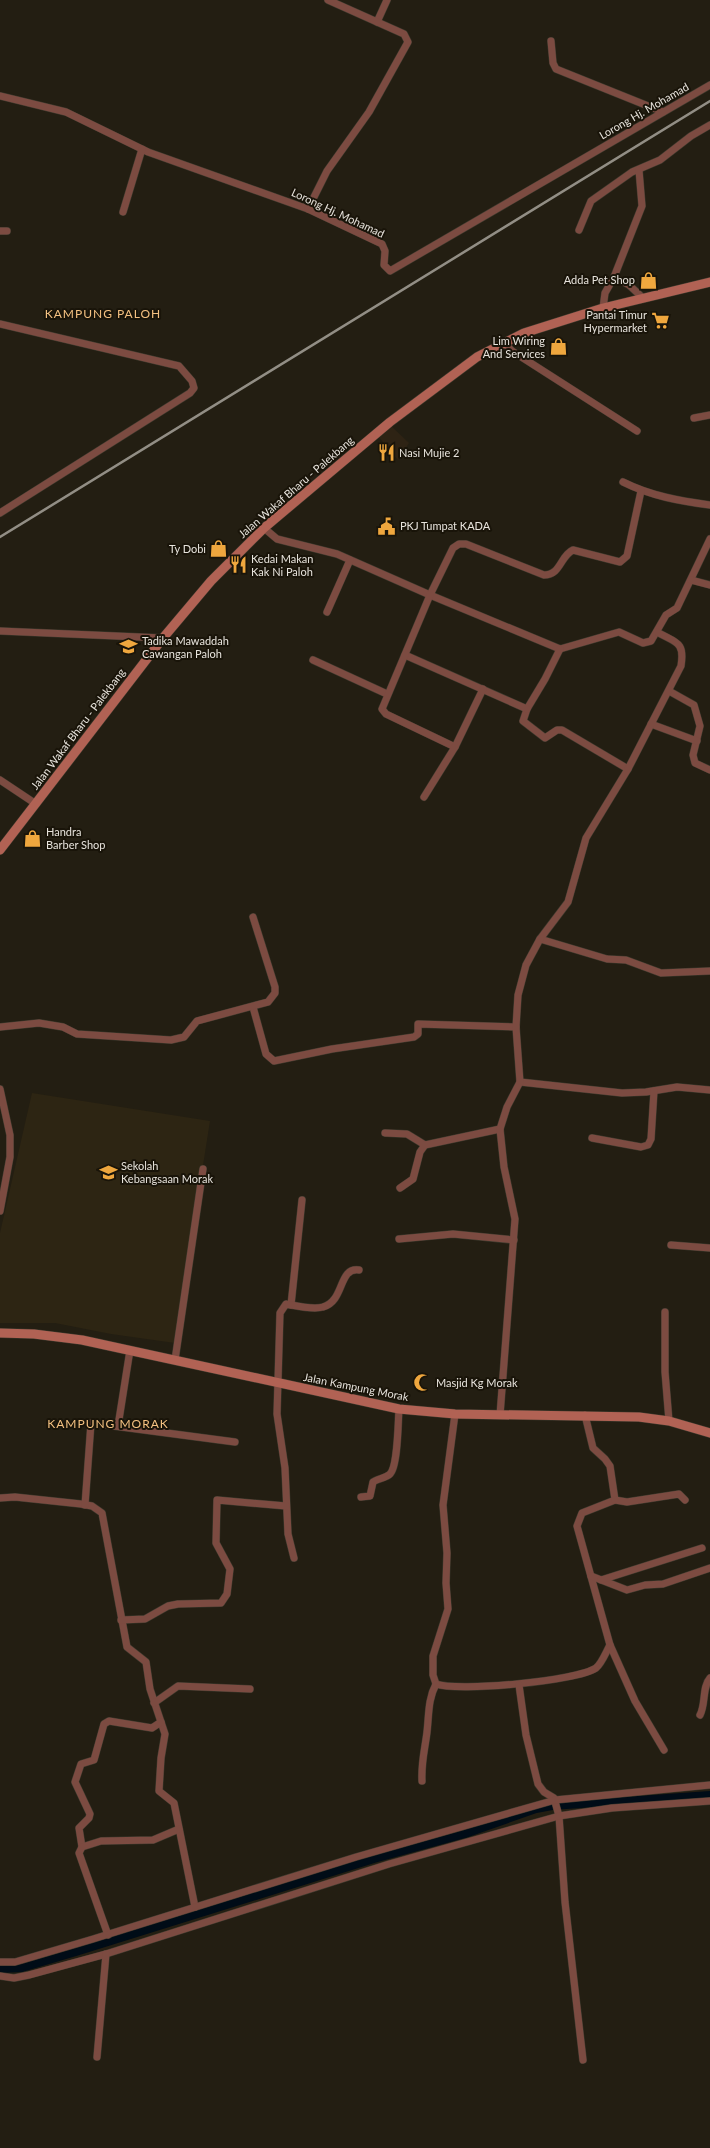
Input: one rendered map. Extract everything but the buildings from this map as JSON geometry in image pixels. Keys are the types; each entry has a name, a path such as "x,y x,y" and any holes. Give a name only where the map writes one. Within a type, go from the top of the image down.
{"main road":[{"name":"Jalan Wakaf Bharu - Palekbang","path":"0,850 163,638 211,581 264,528 390,422 413,407 454,374 504,342 546,325 603,308 710,282"},
{"name":"Jalan Kampung Morak","path":"0,1333 58,1336 130,1350 399,1409 455,1414 639,1417 669,1421 710,1433"}],"street":[{"path":"308,209 327,171 369,112 407,46 408,39 404,34 328,0"},
{"path":"377,22 387,0"},
{"path":"551,41 553,63 556,69 664,112"},
{"name":"Lorong Hj. Mohamad","path":"0,96 66,112 142,149 308,209 382,244 385,251 384,265 390,271 710,85"},
{"path":"579,230 592,200 619,180 661,160 691,136 710,125"},
{"path":"123,212 142,149"},
{"path":"603,308 605,293 614,277 642,206 639,170"},
{"path":"614,277 629,285 643,298"},
{"path":"0,324 179,366 192,381 194,388 190,393 0,512"},
{"path":"504,342 512,351 637,431"},
{"path":"694,418 710,415"},
{"path":"623,482 641,491 686,502 710,505"},
{"path":"455,747 383,712 382,706 430,595 451,551 459,544 466,544 544,575 556,570 568,552 573,550 616,562 623,560 627,556 641,491"},
{"path":"264,528 277,539 337,554 430,595 560,649 619,632 642,642 649,643 666,615 676,610 710,539"},
{"path":"327,612 350,560"},
{"path":"691,580 710,585"},
{"path":"0,631 163,638"},
{"path":"500,1415 509,1278 514,1240 513,1208 504,1166 500,1129 507,1107 520,1082 516,1027 518,996 526,965 540,939 568,902 586,838 628,769 669,691 680,666 683,651 679,645 657,632"},
{"path":"560,649 545,679 526,709 523,721 542,737 548,738 557,730 562,730 628,769"},
{"path":"405,654 526,709"},
{"path":"313,660 387,694"},
{"path":"424,797 455,747 483,689"},
{"path":"669,691 694,705 700,726 693,761 710,770"},
{"path":"651,724 697,740"},
{"path":"0,780 36,804"},
{"path":"0,1027 39,1023 63,1027 77,1034 171,1040 184,1037 197,1021 268,1002 275,993 253,917"},
{"path":"540,939 607,959 626,960 661,973 710,971"},
{"path":"253,1007 266,1054 274,1061 332,1048 414,1037 418,1034 418,1024 516,1027"},
{"path":"520,1082 622,1093 654,1091 677,1087 710,1090"},
{"path":"0,1089 10,1135 10,1157 0,1211"},
{"path":"592,1138 642,1147 648,1145 651,1139 654,1091"},
{"path":"400,1188 413,1179 420,1152 425,1145 500,1129"},
{"path":"385,1133 407,1134 425,1145"},
{"path":"175,1360 203,1169"},
{"path":"291,1305 302,1200"},
{"path":"399,1239 453,1234 514,1240"},
{"path":"671,1245 710,1248"},
{"path":"294,1558 288,1534 285,1468 277,1414 280,1313 286,1304 323,1307 337,1297 347,1272 358,1270"},
{"path":"664,1312 665,1372 669,1421"},
{"path":"118,1426 130,1350"},
{"path":"361,1497 370,1496 373,1482 389,1476 391,1472 396,1452 399,1409"},
{"path":"422,1781 421,1762 427,1733 430,1697 436,1684 433,1675 433,1656 448,1609 446,1583 447,1553 442,1505 455,1414"},
{"path":"585,1415 593,1448 605,1458 610,1466 615,1500"},
{"path":"85,1504 90,1424 118,1426 235,1442"},
{"path":"664,1750 635,1700 610,1645 577,1521 582,1513 615,1500 627,1502 678,1494 682,1495 685,1500"},
{"path":"0,1498 15,1497 85,1504 98,1509 104,1518 121,1620 128,1649 146,1662 150,1689 165,1734 161,1758 159,1791 174,1802 195,1907"},
{"path":"121,1620 144,1619 168,1606 221,1603 225,1600 230,1569 216,1543 217,1500 286,1506"},
{"path":"601,1580 702,1548"},
{"path":"591,1576 623,1590 629,1590 645,1585 663,1584 710,1568"},
{"path":"436,1684 449,1687 519,1685 586,1672 596,1668 610,1645"},
{"path":"700,1715 703,1709 707,1682 710,1678"},
{"path":"519,1685 526,1735 538,1784 556,1802 565,1902 583,2060"},
{"path":"154,1702 178,1686 250,1689"},
{"path":"108,1935 79,1853 82,1847 78,1828 89,1818 90,1814 75,1782 81,1764 94,1760 104,1724 110,1721 150,1728 161,1722"},
{"path":"0,1962 15,1962 108,1935 356,1857 556,1802 710,1785"},
{"path":"0,1976 14,1978 29,1975 106,1954 389,1864 558,1814 612,1808 710,1801"},
{"path":"82,1847 101,1842 153,1840 179,1828"},
{"path":"96,2057 106,1954"}],"shaded area":[{"path":"390,425 409,443 398,460 377,435"},
{"name":"Sekolah Kebangsaan Morak","path":"32,1093 210,1121 175,1343 111,1334 55,1323 0,1323 0,1233"}],"waterway":[{"path":"0,1969 22,1968 76,1952 374,1859 465,1834 536,1809 552,1806 710,1795"}],"railway":[{"path":"0,537 710,101"}],"place":[{"name":"Adda Pet Shop","path":"648,280"},
{"name":"Pantai Timur Hypermarket","path":"660,321"},
{"name":"Lim Wiring And Services","path":"558,347"},
{"name":"Nasi Mujie 2","path":"386,453"},
{"name":"PKJ Tumpat KADA","path":"387,526"},
{"name":"Ty Dobi","path":"219,549"},
{"name":"Kedai Makan Kak Ni Paloh","path":"238,565"},
{"name":"Tadika Mawaddah Cawangan Paloh","path":"129,647"},
{"name":"Handra Barber Shop","path":"33,838"},
{"name":"Sekolah Kebangsaan Morak","path":"108,1172"},
{"name":"Masjid Kg Morak","path":"423,1383"}],"district":[{"name":"KAMPUNG PALOH","path":"103,314"},
{"name":"KAMPUNG MORAK","path":"108,1424"}]}
